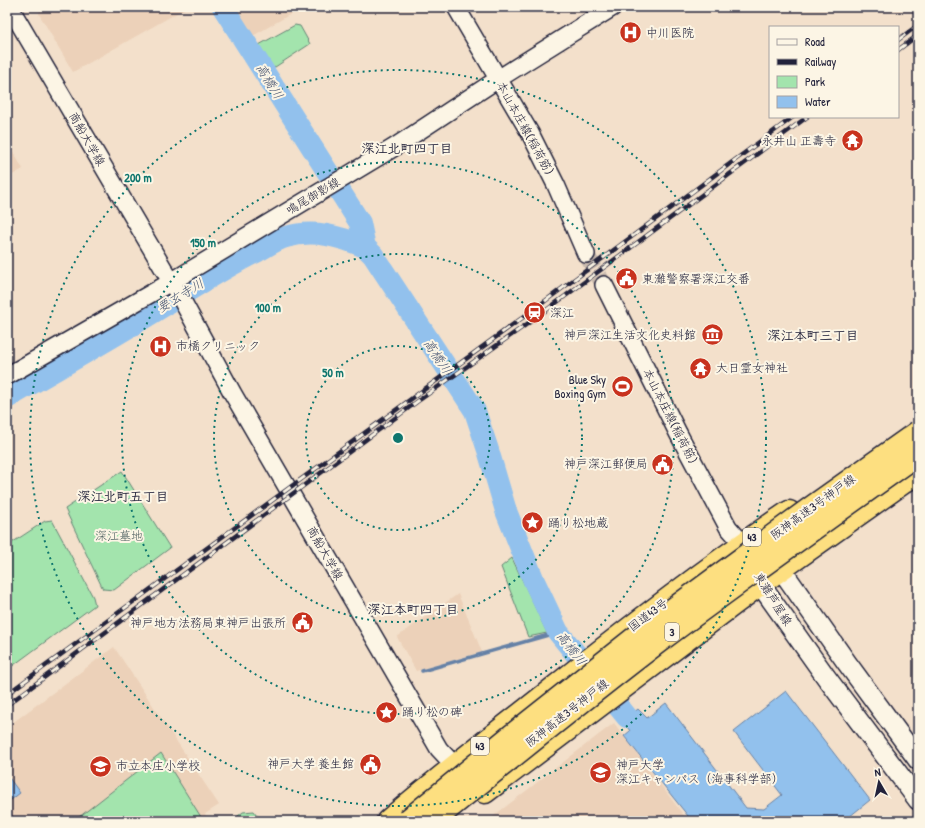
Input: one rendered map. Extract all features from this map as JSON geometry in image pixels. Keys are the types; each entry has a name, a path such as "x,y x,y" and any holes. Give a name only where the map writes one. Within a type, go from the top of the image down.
{"highway":[{"name":"国道43号","path":"388,821 433,783 616,638 742,543 918,422"},
{"name":"阪神高速3号神戸線","path":"407,821 646,629 812,507 918,432"},
{"name":"阪神高速3号神戸線","path":"433,821 522,748 657,643 822,521 918,454"},
{"path":"449,821 477,798 760,584 918,472"}],"main road":[{"name":"東灘芦屋線","path":"742,543 781,569 918,760"},
{"name":"東灘芦屋線","path":"742,543 760,584 826,677 918,800"}],"street":[{"name":"本山本庄線(稲荷筋)","path":"456,7 530,133 556,185 586,254"},
{"name":"鳴尾御影線","path":"7,376 172,285 393,148 613,7"},
{"name":"商船大学線","path":"12,9 183,302 232,394 439,749 455,766 477,798"},
{"name":"本山本庄線(稲荷筋)","path":"604,285 724,521 742,543"}],"shaded area":[{"path":"40,7 182,7 184,9 73,72 39,14"},
{"path":"228,7 303,7 251,37 246,35"},
{"path":"7,141 23,169 7,178"},
{"path":"458,594 482,652 416,671 397,637"},
{"name":"市立本庄小学校","path":"114,647 219,805 205,814 210,821 7,821 7,727"},
{"name":"神戸大学 深江キャンパス（海事科学部）","path":"614,723 688,821 487,821"}],"green space":[{"path":"295,25 300,26 310,44 269,71 256,50 257,46"},
{"name":"深江墓地","path":"122,471 170,548 114,590 103,589 65,509"},
{"path":"52,520 93,597 95,605 7,670 7,546 45,521"},
{"path":"512,558 547,633 528,637 501,567"},
{"path":"161,753 201,817 196,821 74,821"},
{"path":"254,811 261,821 232,821 243,812"}],"water":[{"path":"786,691 870,800 844,821 692,821 624,736 630,731 623,721 638,709 647,718 666,703 746,808 764,809 782,795 734,732"},
{"path":"7,775 20,793 7,803"}],"waterway":[{"name":"高橋川","path":"223,7 360,223 365,247 373,255 475,411 506,511 534,581 558,632 627,717"},
{"name":"要玄寺川","path":"7,398 233,264 286,237 306,234 326,235 365,247"},
{"path":"422,671 559,632"}],"tunnel":[{"path":"586,254 604,285"}],"railway":[{"path":"899,39 918,25"},
{"path":"899,49 918,35"},
{"path":"7,694 533,310 792,118"},
{"path":"7,705 418,401 537,317 806,118"}],"place":[{"name":"中川医院","path":"630,33"},
{"name":"永井山 正壽寺","path":"852,141"},
{"name":"東灘警察署深江交番","path":"626,279"},
{"name":"深江","path":"535,313"},
{"name":"神戸深江生活文化史料館","path":"712,335"},
{"name":"市橋クリニック","path":"160,346"},
{"name":"大日霊女神社","path":"700,368"},
{"name":"Blue Sky Boxing Gym","path":"622,387"},
{"name":"神戸深江郵便局","path":"663,464"},
{"name":"踊り松地蔵","path":"532,523"},
{"name":"神戸地方法務局東神戸出張所","path":"302,623"},
{"name":"踊り松の碑","path":"386,712"},
{"name":"神戸大学 養生館","path":"370,764"},
{"name":"市立本庄小学校","path":"100,766"},
{"name":"神戸大学 深江キャンパス（海事科学部）","path":"601,772"}],"district":[{"name":"深江北町四丁目","path":"407,148"},
{"name":"深江本町三丁目","path":"813,335"},
{"name":"深江北町五丁目","path":"123,496"},
{"name":"深江本町四丁目","path":"413,609"}]}
